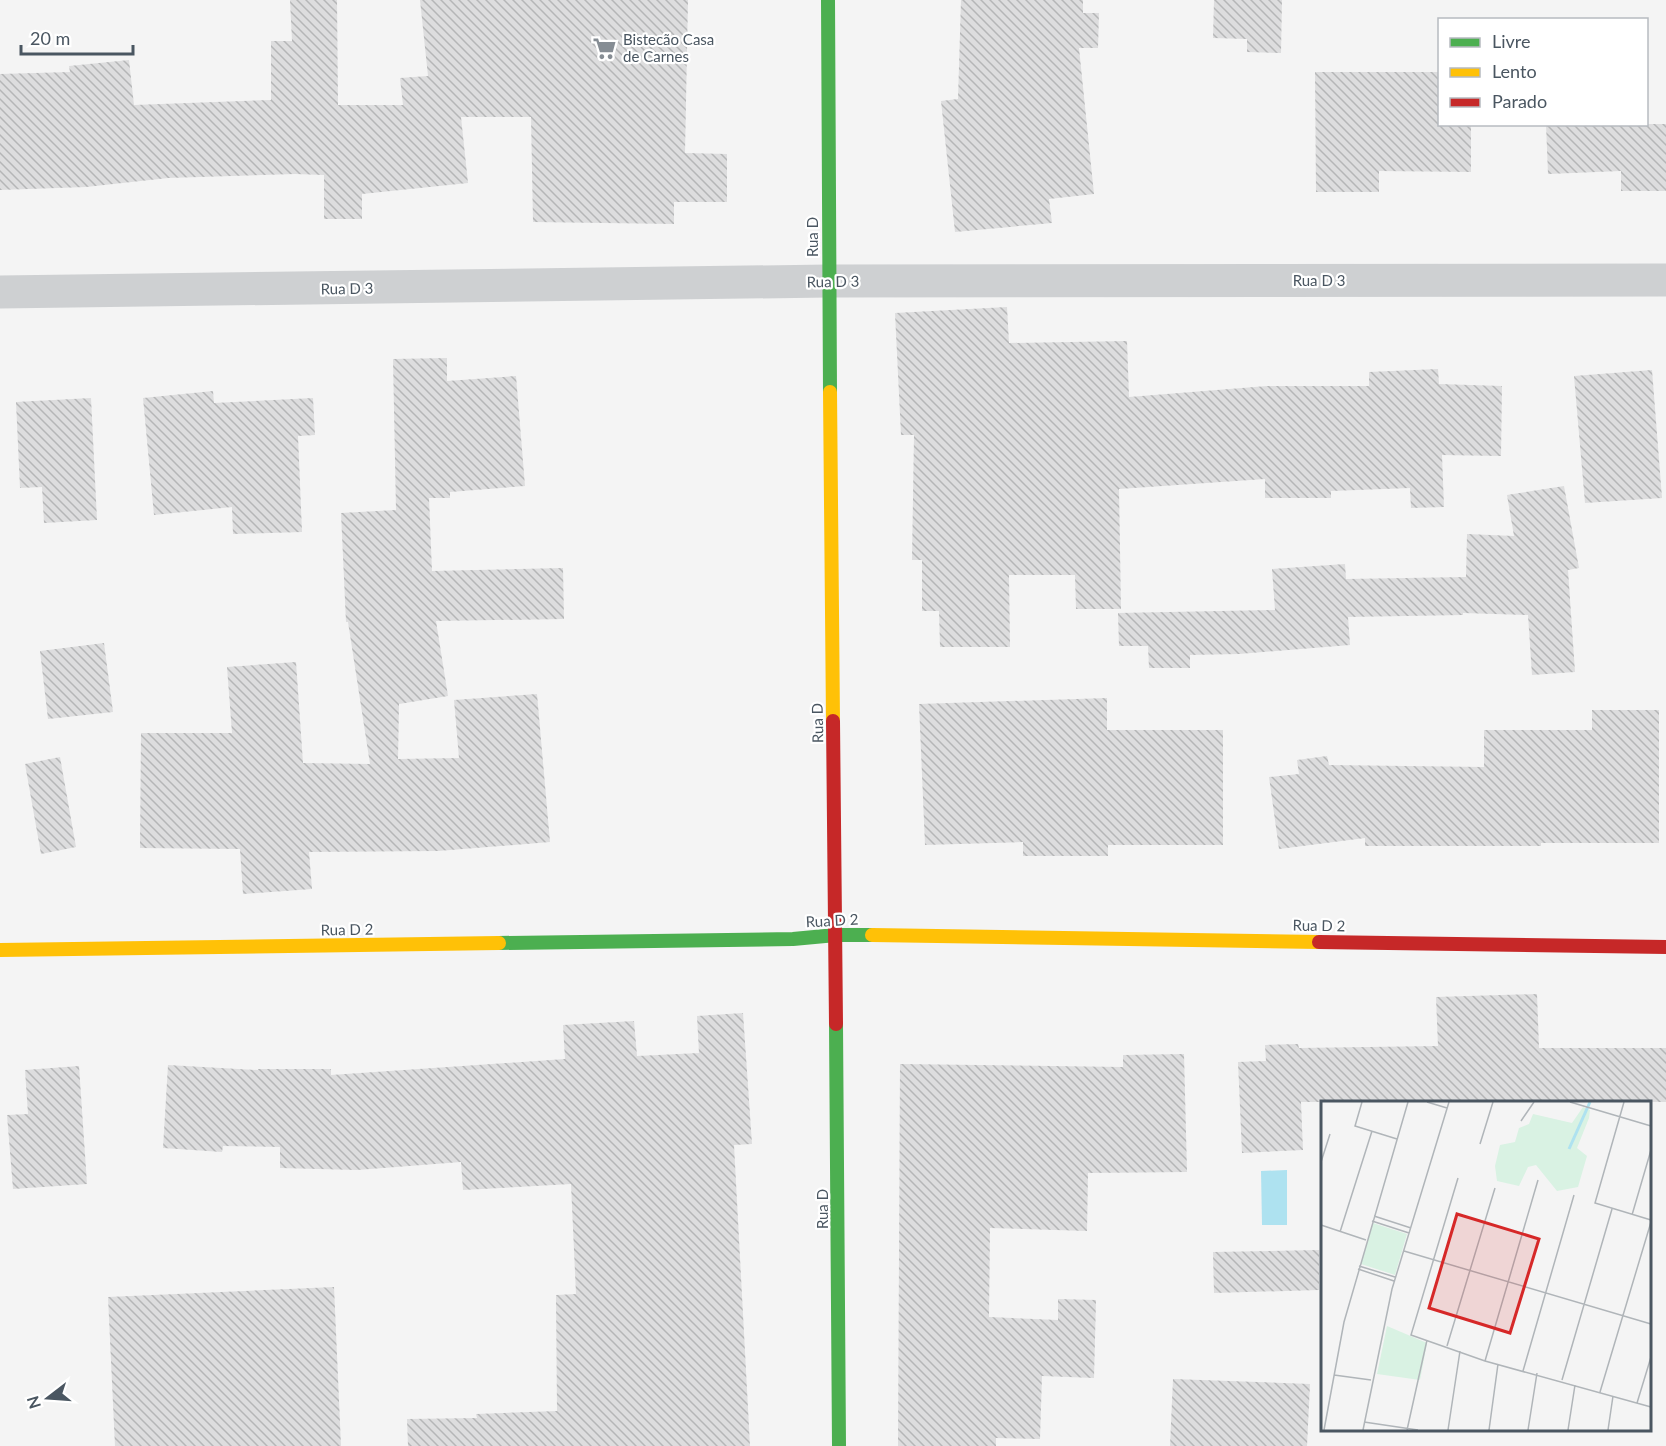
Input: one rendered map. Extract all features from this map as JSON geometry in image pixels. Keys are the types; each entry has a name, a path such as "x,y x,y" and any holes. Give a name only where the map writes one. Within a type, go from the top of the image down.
{"street":[{"name":"Rua D","path":"828,0 828,281 840,1446"},
{"name":"Rua D 3","path":"0,292 828,281 1666,280"},
{"name":"Rua D 2","path":"0,950 793,939 836,935 1666,947"}],"water":[{"path":"1287,1170 1287,1225 1262,1225 1261,1171"}],"building":[{"path":"290,0 337,0 338,105 403,105 400,78 428,76 420,0 688,0 685,153 727,154 727,202 674,202 674,224 533,222 531,117 461,117 468,183 362,194 362,219 324,219 324,175 168,178 86,187 0,190 0,74 70,72 69,66 129,60 134,105 271,100 271,41 292,41"},
{"path":"961,0 1083,0 1083,13 1099,13 1098,48 1079,48 1094,194 1049,199 1052,223 955,232 941,101 958,99"},
{"path":"1214,0 1282,0 1281,53 1247,52 1247,39 1213,38"},
{"path":"1315,72 1438,72 1438,126 1471,126 1471,172 1379,171 1379,192 1316,192"},
{"path":"1666,124 1666,191 1621,191 1621,171 1548,174 1546,126"},
{"path":"1007,307 1009,343 1127,341 1129,397 1267,386 1369,386 1369,372 1438,369 1439,384 1502,386 1501,456 1442,455 1444,507 1411,508 1410,488 1331,491 1331,498 1265,498 1265,479 1119,489 1121,609 1076,609 1075,575 1009,575 1010,647 940,647 939,611 922,611 922,560 912,560 914,435 901,435 895,313"},
{"path":"447,358 447,381 516,376 525,486 450,492 450,498 429,498 432,571 563,568 564,619 436,621 448,696 399,704 398,759 459,758 454,700 537,694 550,842 438,851 309,852 312,889 243,894 240,849 140,848 141,733 232,733 227,667 296,662 303,763 370,764 348,622 346,622 341,513 396,510 393,359"},
{"path":"1652,370 1662,498 1585,503 1574,376"},
{"path":"213,391 214,403 313,398 315,435 298,436 302,532 233,534 232,507 154,515 143,398"},
{"path":"91,398 97,520 44,523 42,487 20,488 16,402"},
{"path":"1564,486 1579,568 1568,570 1575,672 1532,675 1528,615 1463,613 1463,615 1348,617 1350,645 1239,654 1190,655 1190,668 1149,668 1148,646 1119,646 1118,613 1275,610 1272,569 1345,564 1346,579 1466,577 1467,534 1514,536 1507,495"},
{"path":"104,643 113,712 48,719 40,651"},
{"path":"1107,698 1107,730 1223,730 1223,845 1108,845 1108,856 1023,856 1023,842 925,845 919,704"},
{"path":"1592,710 1659,710 1659,843 1365,846 1365,838 1279,849 1269,777 1299,774 1297,760 1327,756 1329,765 1484,767 1484,730 1592,730"},
{"path":"60,757 76,847 41,854 25,764"},
{"path":"1537,994 1539,1048 1666,1048 1666,1102 1301,1102 1303,1150 1242,1153 1238,1062 1266,1061 1265,1045 1298,1044 1299,1048 1438,1046 1436,997"},
{"path":"743,1013 752,1144 734,1145 750,1446 408,1446 407,1419 477,1418 476,1414 557,1411 556,1295 576,1294 571,1184 463,1190 461,1162 357,1170 280,1168 280,1147 223,1146 222,1152 163,1148 168,1065 258,1070 331,1069 331,1075 565,1059 563,1025 634,1021 637,1056 699,1053 697,1016"},
{"path":"1184,1054 1187,1172 1088,1173 1087,1231 990,1228 989,1317 1058,1320 1058,1299 1096,1300 1094,1378 1042,1376 1040,1439 996,1438 996,1446 898,1446 900,1064 1123,1067 1123,1055"},
{"path":"79,1066 87,1184 13,1189 7,1115 28,1114 25,1070"},
{"path":"1319,1250 1319,1290 1214,1293 1213,1252"},
{"path":"334,1287 341,1446 115,1446 108,1297"},
{"path":"1173,1379 1310,1384 1307,1446 1170,1446"}],"traffic: fast":[{"path":"828,0 830,392"},
{"path":"499,943 793,939 836,935 872,935"},
{"path":"836,1024 839,1446"}],"traffic: slow":[{"path":"830,392 833,721"},
{"path":"872,935 1319,942"},
{"path":"0,950 499,943"}],"traffic: jam":[{"path":"833,721 836,1024"},
{"path":"1319,942 1666,947"}],"place":[{"name":"Bistecão Casa de Carnes","path":"605,48"}]}
